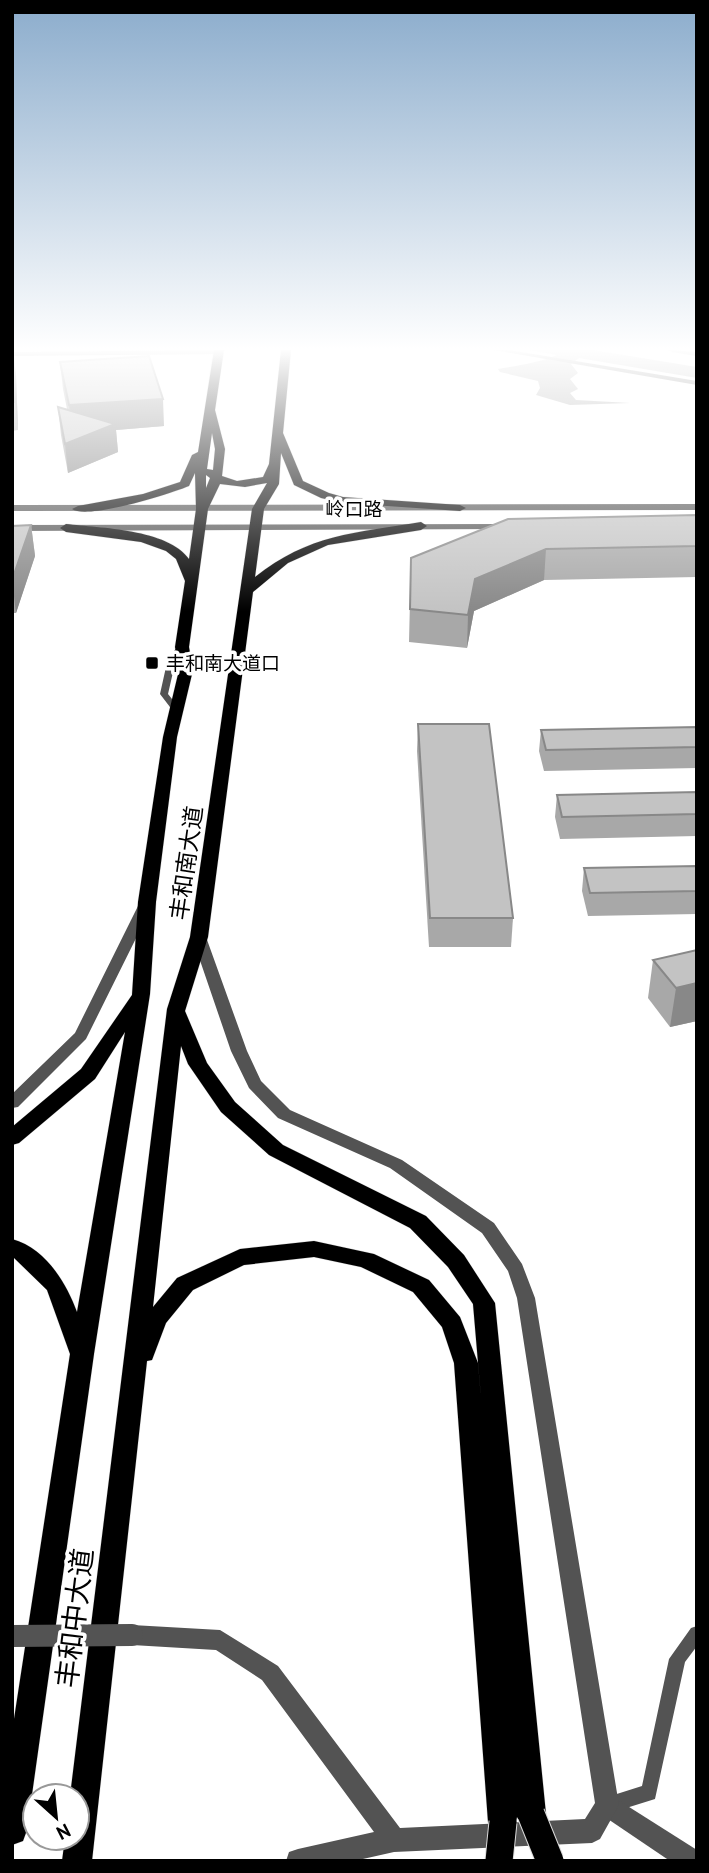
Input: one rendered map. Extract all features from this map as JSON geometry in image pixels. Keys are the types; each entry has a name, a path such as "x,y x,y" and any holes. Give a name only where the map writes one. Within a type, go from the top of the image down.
{"main road":[{"path":"78,509 128,502 164,493 185,484 204,437"},
{"name":"丰和南大道","path":"82,1354 141,993 147,902 176,709 186,670 182,647 202,509 200,478 205,437"},
{"path":"202,509 218,479 220,437"},
{"name":"丰和南大道","path":"133,1383 176,1009 199,937 255,527 258,509 273,484 277,437"},
{"path":"281,437 298,482 324,496 343,500 460,508"},
{"path":"202,460 210,474 218,479 231,484 253,484 268,479 276,459"},
{"path":"246,591 284,560 325,542 421,526"},
{"path":"66,528 134,536 165,546 179,554 191,580"},
{"path":"12,1138 88,1074 141,993"},
{"path":"176,1009 198,1064 228,1107 276,1150 418,1222 456,1261 484,1303 517,1818 499,1861"},
{"path":"12,1247 19,1249 55,1286 82,1354"},
{"path":"133,1383 156,1319 185,1284 240,1257 314,1249 366,1260 421,1286 452,1323 466,1363 517,1818 550,1861"},
{"name":"丰和中大道","path":"12,1830 82,1354"},
{"name":"丰和中大道","path":"77,1861 133,1383"}],"street":[{"name":"岭口路","path":"12,508 697,507"},
{"name":"岭口路","path":"12,528 517,526"},
{"path":"12,1103 81,1036 147,902"},
{"path":"199,937 239,1051 255,1084 284,1114 396,1164 488,1228 516,1269 526,1298 607,1805 592,1831 394,1840 298,1861"},
{"path":"12,1636 132,1635 220,1640 270,1673 394,1840"},
{"path":"607,1805 692,1861"}],"lane":[{"path":"607,1805 649,1793 677,1659 697,1633"}],"building":[{"path":"64,437 81,437 65,444"},
{"path":"697,515 697,546 546,549 475,579 468,615 410,609 411,558 508,519"},
{"path":"31,525 12,580 12,526"},
{"path":"418,724 489,724 513,918 430,918"},
{"path":"697,727 697,747 546,750 541,730"},
{"path":"697,792 697,814 562,817 557,795"},
{"path":"697,866 697,891 590,893 584,868"},
{"path":"697,950 697,983 676,988 653,960"}],"place":[{"name":"丰和南大道口","path":"152,663"}]}
